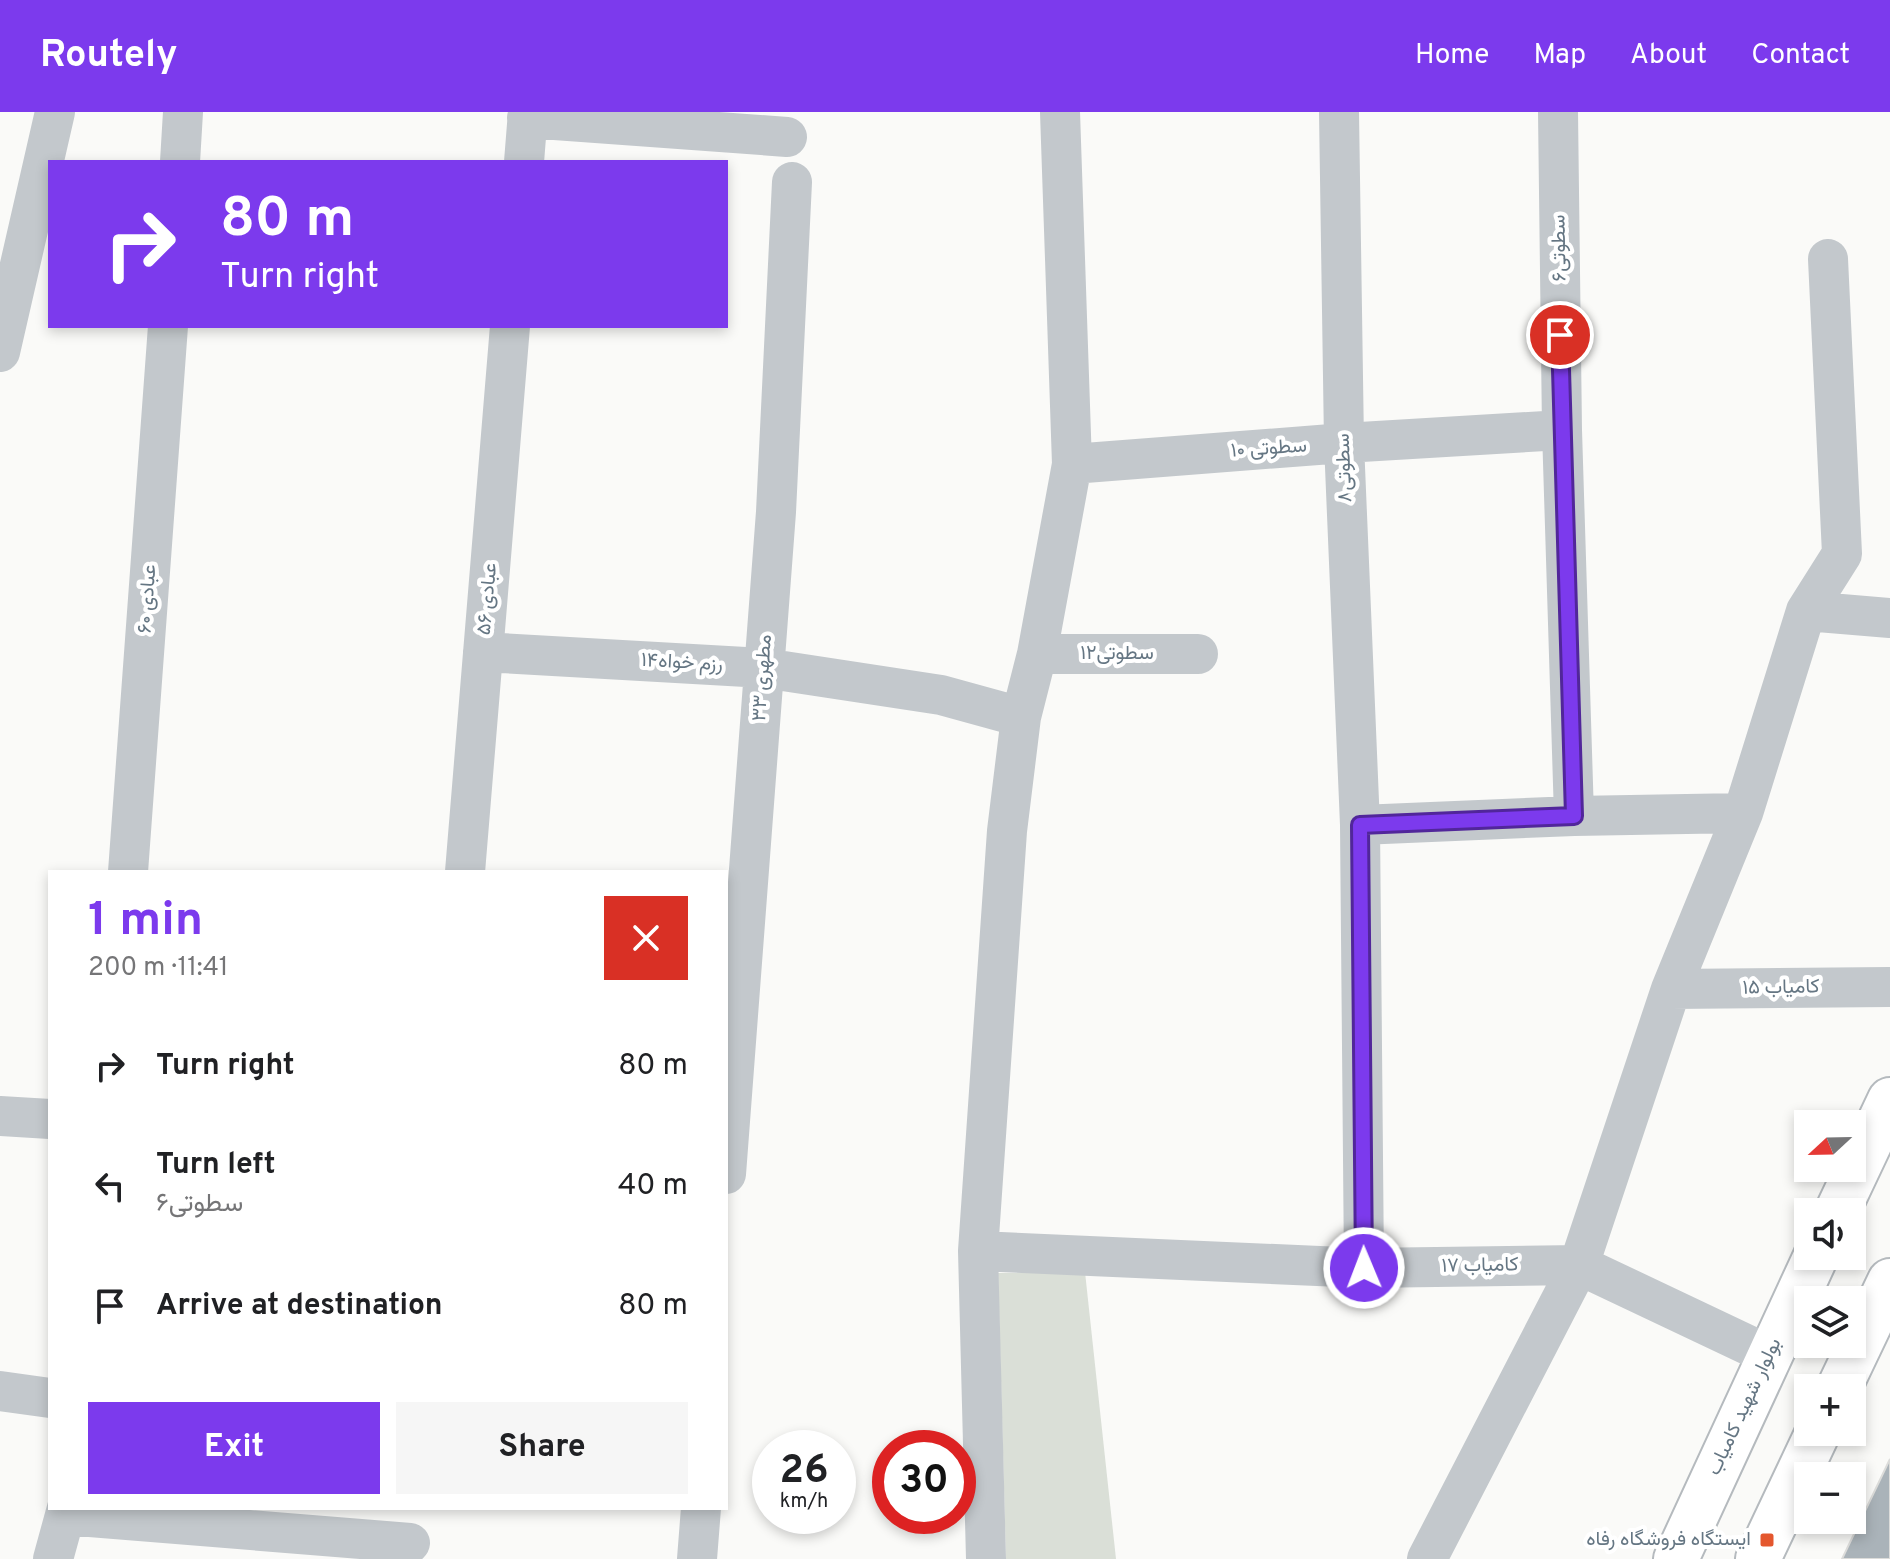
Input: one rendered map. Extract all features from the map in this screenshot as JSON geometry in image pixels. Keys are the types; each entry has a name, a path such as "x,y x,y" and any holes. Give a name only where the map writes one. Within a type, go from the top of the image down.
{"main road":[{"path":"1844,1198 1890,1100"},
{"name":"بولوار شهید کامیاب","path":"1676,1559 1809,1270"},
{"path":"1846,1374 1888,1289"},
{"path":"1758,1559 1811,1446"}],"street":[{"path":"0,352 55,112"},
{"path":"180,160 183,112"},
{"path":"986,1559 978,1251 1007,831 1021,717 1037,654 1072,464 1060,112"},
{"name":"سطوتی۸","path":"1339,112 1344,443 1360,825 1364,1268"},
{"name":"سطوتی۶","path":"1558,112 1562,430 1574,816"},
{"path":"524,160 527,115 787,137"},
{"name":"مطهری ۳۳","path":"728,1147 776,512 792,182"},
{"path":"1427,1559 1579,1265 1671,989 1743,813 1806,611 1842,554 1828,259"},
{"name":"عبادی ۶۰","path":"128,870 168,328"},
{"name":"عبادی ۵۶","path":"465,870 510,328"},
{"name":"سطوتی ۱۰","path":"1072,464 1562,430"},
{"path":"1806,611 1890,618"},
{"name":"رزم خواه۱۴","path":"483,652 764,668 941,695 1021,717"},
{"name":"سطوتی۱۲","path":"1037,654 1198,654"},
{"path":"1360,825 1743,813"},
{"name":"کامیاب ۱۵","path":"1671,989 1890,987"},
{"path":"0,1116 48,1119"},
{"name":"کامیاب ۱۷","path":"978,1251 1364,1268 1579,1265 1769,1355"},
{"path":"0,1391 48,1398"},
{"path":"697,1559 701,1510"},
{"path":"53,1559 66,1512 411,1537"}],"shaded area":[{"path":"1085,1272 1116,1559 1006,1559 998,1273"}],"building":[{"path":"1890,1459 1890,1559 1842,1559 1854,1534 1866,1534 1866,1509"}],"place":[{"name":"ایستگاه فروشگاه رفاه","path":"1767,1540"}],"route":[{"path":"1364,1268 1360,825 1574,816 1560,335"}]}
